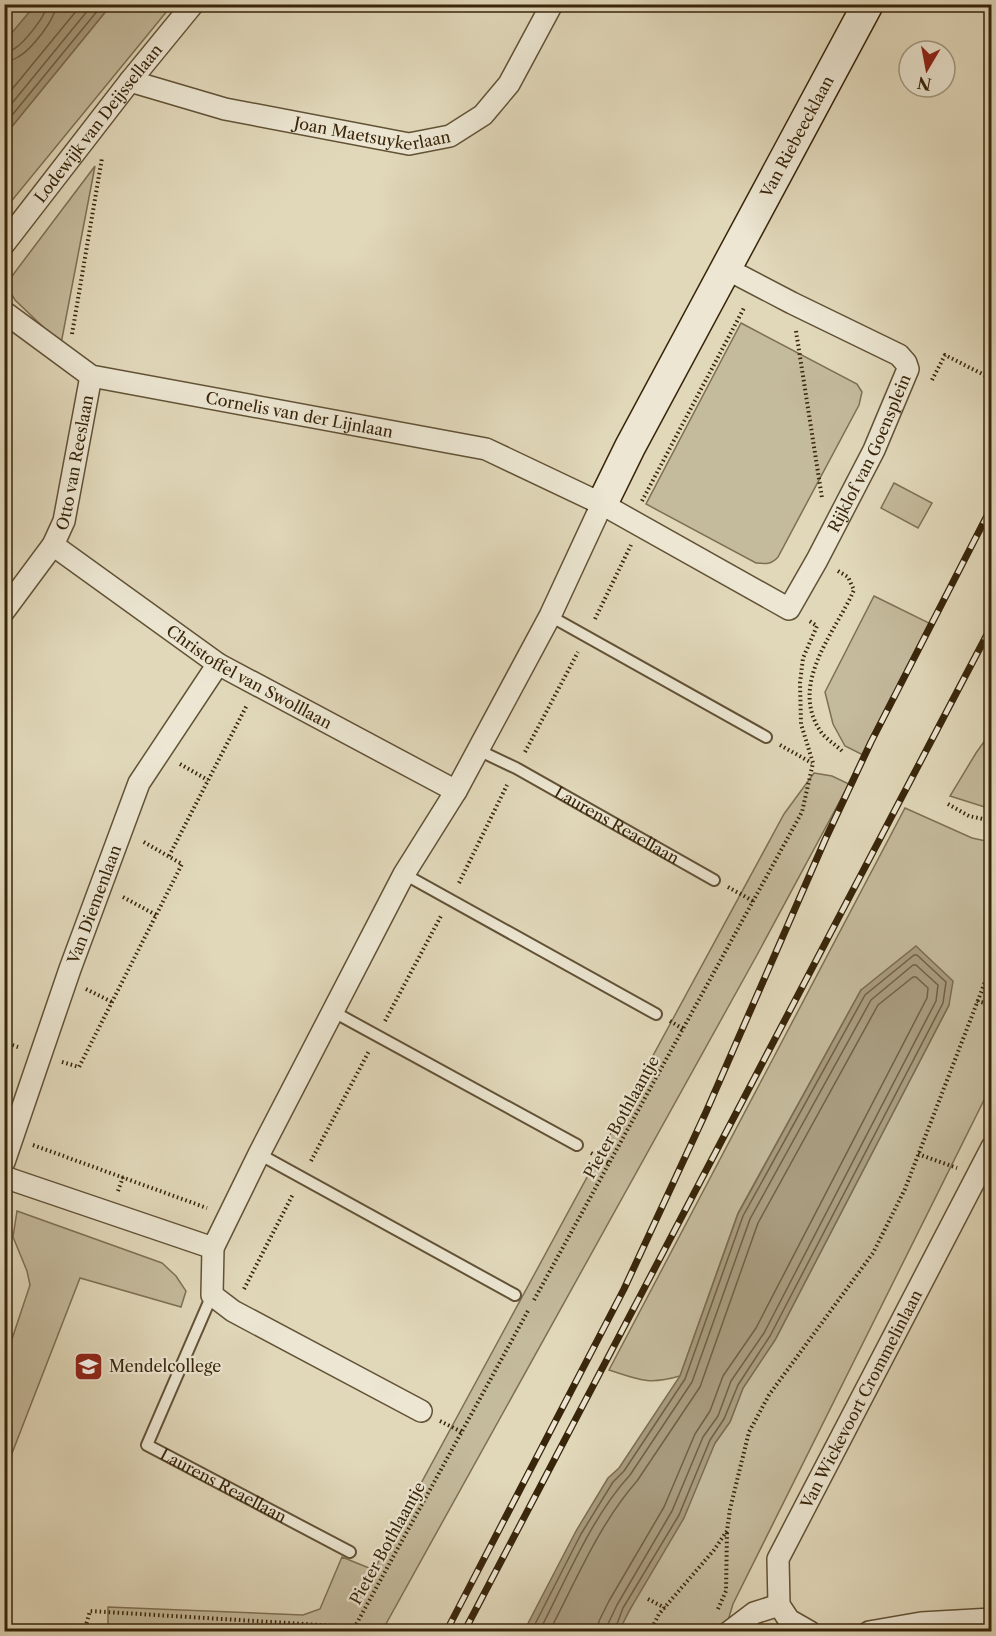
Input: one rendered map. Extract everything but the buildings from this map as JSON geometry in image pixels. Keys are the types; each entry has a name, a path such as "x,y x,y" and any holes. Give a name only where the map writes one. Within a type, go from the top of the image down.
{"street":[{"name":"Lodewijk van Deijssellaan","path":"4,244 130,81 193,4"},
{"name":"Joan Maetsuykerlaan","path":"130,81 225,109 409,144 450,136 483,115 509,84 552,4"},
{"name":"Van Riebeecklaan","path":"725,268 868,4"},
{"name":"Rijklof van Goensplein","path":"725,268 899,355 908,369 874,450 789,609"},
{"path":"725,268 602,504 789,609"},
{"name":"Cornelis van der Lijnlaan","path":"4,312 91,376 486,449 602,504"},
{"name":"Otto van Reeslaan","path":"4,611 53,545 64,521 91,376"},
{"name":"Laurens Reaellaan","path":"212,1295 213,1248 228,1216 404,874 456,791 550,616 602,504"},
{"name":"Christoffel van Swolllaan","path":"53,545 218,664 456,791"},
{"name":"Van Diemenlaan","path":"4,1162 139,783 218,664"},
{"name":"Van Wickevoort Crommelinlaan","path":"778,1605 778,1559 992,1147"},
{"path":"4,1176 213,1248"},
{"path":"212,1295 233,1311 421,1411"},
{"path":"729,1632 754,1613 778,1605 789,1620 810,1632"},
{"path":"869,1632 921,1623 992,1619"}],"lane":[{"path":"550,616 766,737"},
{"name":"Laurens Reaellaan","path":"478,750 516,768 714,880"},
{"path":"404,874 656,1014"},
{"path":"332,1011 577,1145"},
{"path":"259,1154 514,1294"},
{"name":"Laurens Reaellaan","path":"212,1295 147,1445 350,1552"}],"path":[{"path":"67,358 103,152"},
{"path":"233,1311 586,637 637,523 756,284"},
{"path":"792,303 828,537"},
{"path":"931,381 945,355 992,378"},
{"path":"842,572 848,577 854,590 818,657 809,695 812,711 822,733 842,751"},
{"name":"Pieter Bothlaantje","path":"353,1629 802,813 813,763 801,724 800,683 803,658 818,626 789,609"},
{"path":"169,856 258,685"},
{"path":"766,737 813,763"},
{"path":"159,752 208,780"},
{"path":"948,804 969,816 992,821"},
{"path":"41,1055 79,1067 182,864 122,829"},
{"path":"714,880 753,901"},
{"path":"101,885 156,915"},
{"path":"716,1612 726,1591 727,1531 730,1509 754,1420 786,1370 873,1253 905,1189 992,964"},
{"path":"977,1001 992,1005"},
{"path":"13,1137 228,1216"},
{"path":"918,1154 977,1175"},
{"path":"650,1632 665,1608 727,1531"},
{"path":"648,1599 665,1608"},
{"path":"84,1632 90,1611 353,1629"}],"shaded area":[{"path":"5,5 36,5 5,41"},
{"path":"111,5 172,5 5,209 5,135"},
{"path":"95,166 61,344 15,300 6,284"},
{"path":"741,323 857,384 862,392 859,405 778,557 768,563 756,563 646,504"},
{"path":"894,483 932,503 918,528 881,508"},
{"path":"874,596 929,623 863,755 845,746 833,724 825,692"},
{"path":"991,732 991,809 950,796"},
{"path":"814,773 832,776 849,784 757,955 382,1631 179,1632 152,1627 135,1631 108,1631 108,1607 303,1615 320,1609 342,1557 374,1570 784,814"},
{"path":"905,808 972,838 991,842 991,1086 733,1604 726,1627 717,1631 619,1631 715,1443 730,1422 743,1388 775,1340 949,1005 861,990 738,1213 680,1376 652,1381 609,1370"},
{"path":"17,1211 162,1263 176,1276 186,1291 181,1307 80,1278 9,1461 4,1459 5,1360 30,1285 27,1271 13,1237"}],"water":[{"path":"36,4 111,5 5,135 5,41"},
{"path":"916,946 953,981 949,1005 775,1340 743,1388 730,1422 715,1443 684,1518 619,1631 524,1631 576,1531 608,1478 619,1468 680,1376 738,1214 861,990"}],"railway":[{"path":"446,1632 624,1289 706,1112 825,840 871,742 992,506"},
{"path":"464,1632 992,625"}],"place":[{"name":"Mendelcollege","path":"88,1366"}]}
